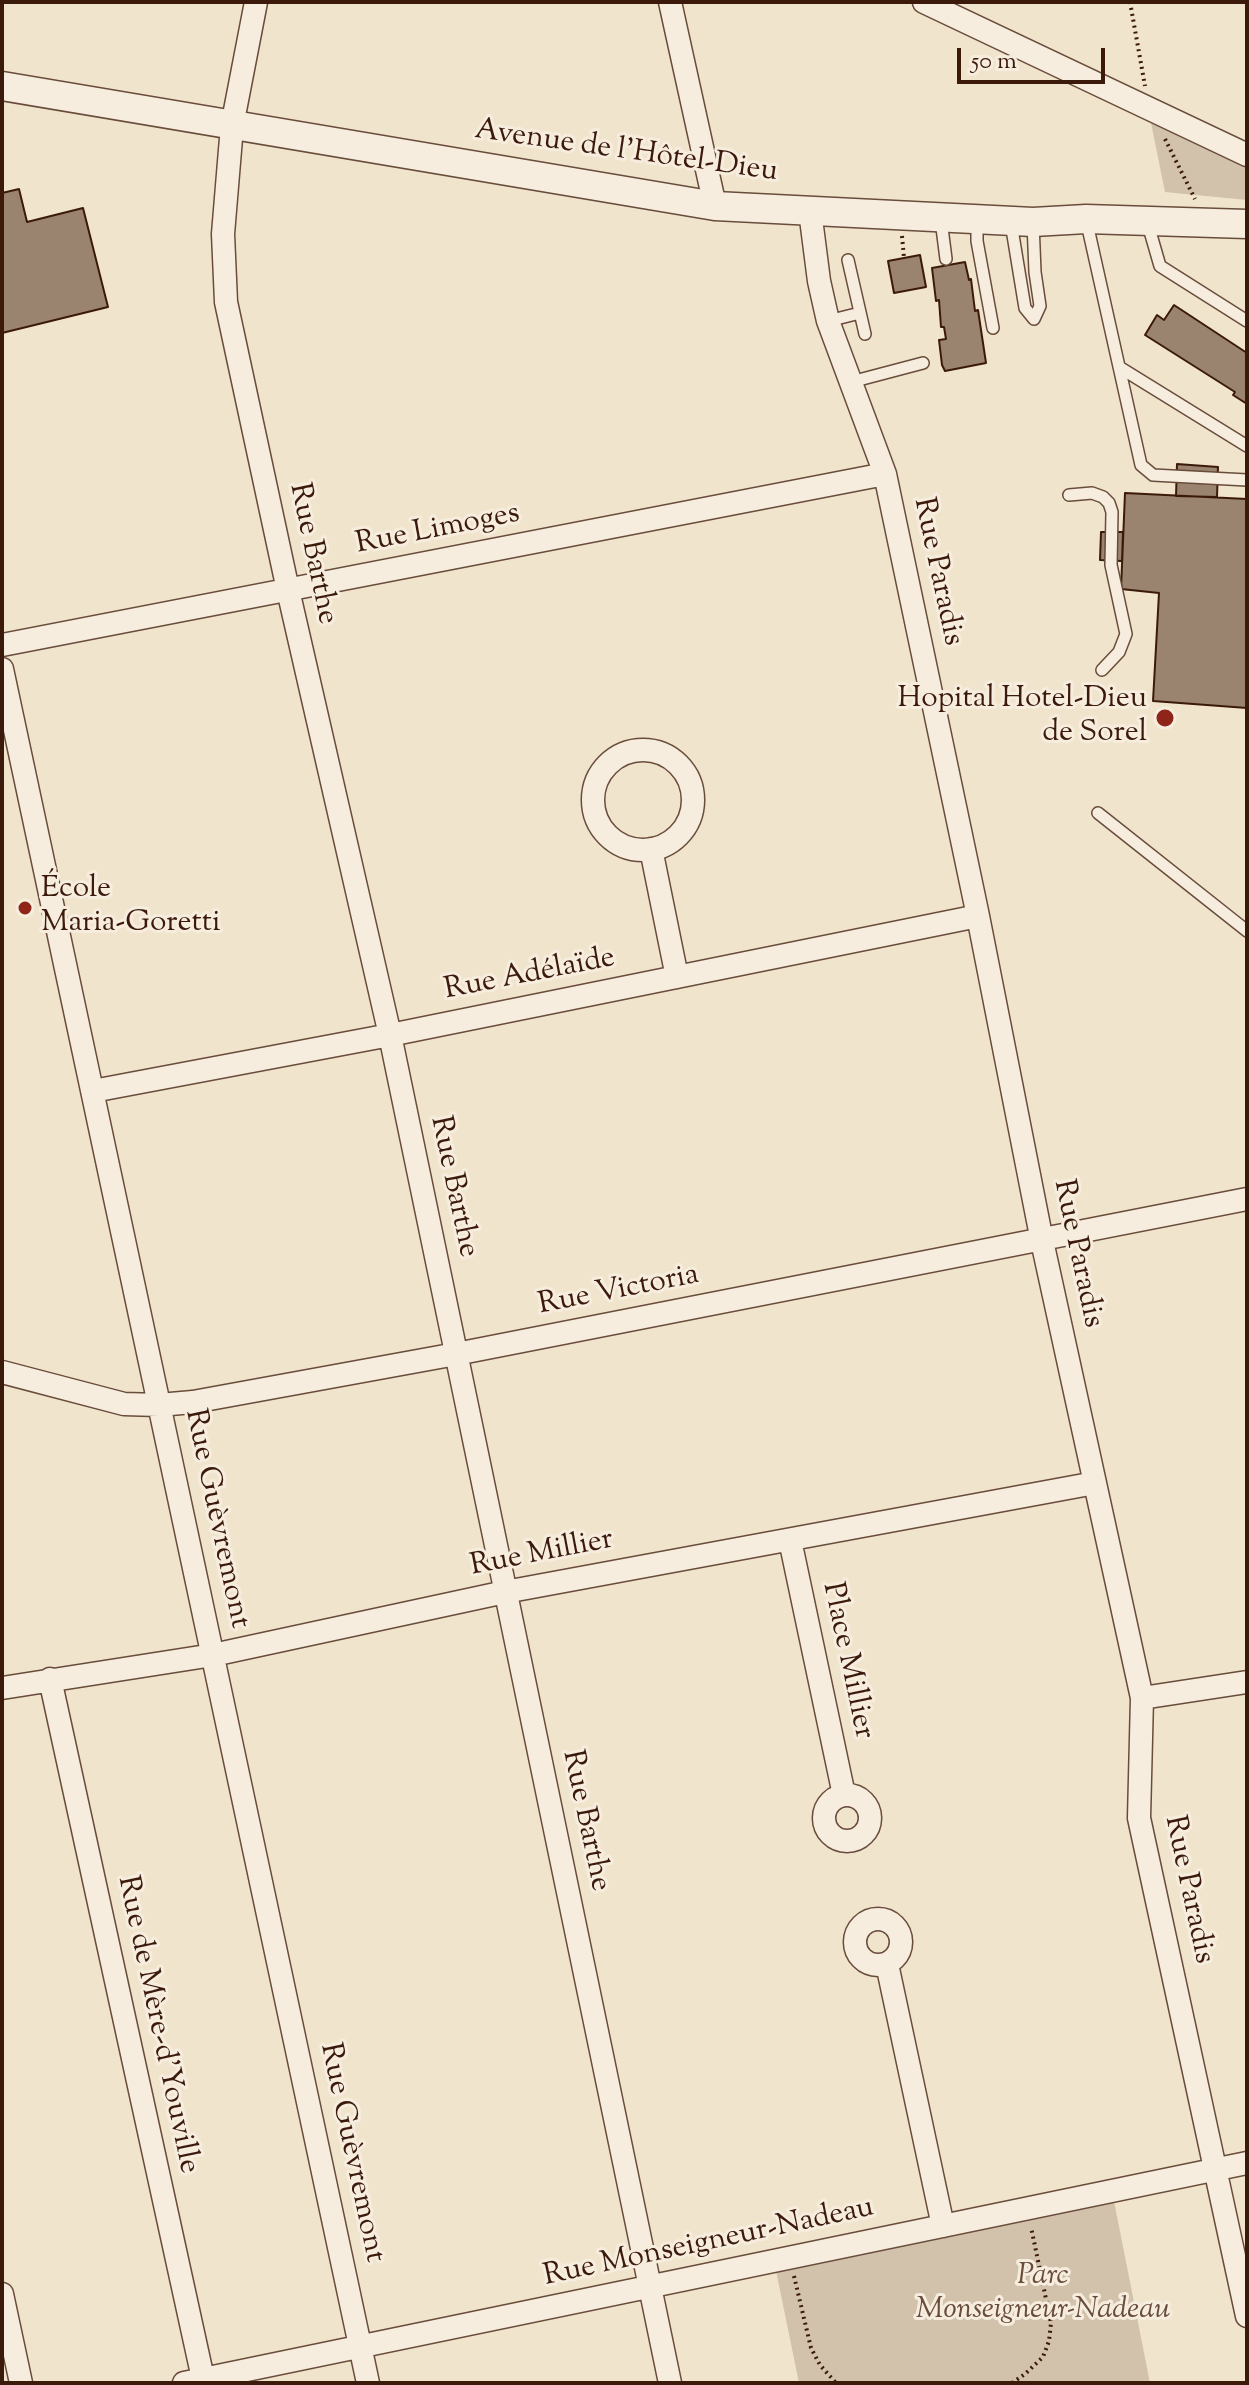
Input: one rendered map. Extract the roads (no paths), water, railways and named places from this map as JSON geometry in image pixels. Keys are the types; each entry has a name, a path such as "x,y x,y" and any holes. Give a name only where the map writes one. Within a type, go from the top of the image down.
{"street":[{"name":"Rue Barthe","path":"256,2 232,126 223,234 226,302 390,1035 670,2383"},
{"path":"670,2 715,206"},
{"path":"930,3 1247,155"},
{"name":"Avenue de l'Hôtel-Dieu","path":"2,86 715,206 1022,222 1086,219 1247,224"},
{"name":"Rue Paradis","path":"810,211 819,281 828,321 885,474 978,916 1042,1241 1142,1698 1139,1818 1247,2316"},
{"name":"Rue Limoges","path":"2,645 885,474"},
{"name":"Rue Guèvremont","path":"2,669 368,2383"},
{"path":"644,749 674,761 685,773 692,788 693,805 684,827 666,844 651,849 634,849 618,843 605,833 594,811 594,786 601,771 613,759 644,749"},
{"path":"651,849 677,977"},
{"name":"Rue Adélaïde","path":"93,1091 390,1035 978,916"},
{"name":"Rue Victoria","path":"2,1372 131,1405 193,1402 456,1354 1247,1199"},
{"name":"Rue Millier","path":"2,1688 213,1655 505,1592 1095,1483"},
{"name":"Place Millier","path":"790,1540 844,1795"},
{"name":"Rue de Mère-d'Youville","path":"50,1679 197,2382"},
{"path":"1142,1698 1247,1682"},
{"path":"887,1964 943,2226"},
{"name":"Rue Monseigneur-Nadeau","path":"197,2382 1247,2163"},
{"path":"2,2294 21,2383"}],"lane":[{"path":"941,217 946,259"},
{"path":"977,219 977,241 993,328"},
{"path":"1086,219 1141,465 1153,475 1247,480"},
{"path":"1147,220 1160,266 1247,321"},
{"path":"1022,222 1040,306 1034,319 1025,308 1022,222"},
{"path":"848,260 865,334"},
{"path":"828,321 860,313"},
{"path":"851,382 923,363"},
{"path":"1119,367 1247,446"},
{"path":"1069,495 1092,493 1103,497 1112,512 1111,565 1126,634 1119,652 1102,670"},
{"path":"1098,813 1247,931"}],"place":[{"name":"Hopital Hotel-Dieu de Sorel","path":"1165,718"},
{"name":"École Maria-Goretti","path":"25,908"}],"park label":[{"name":"Parc Monseigneur-Nadeau","path":"1043,2295"}]}
